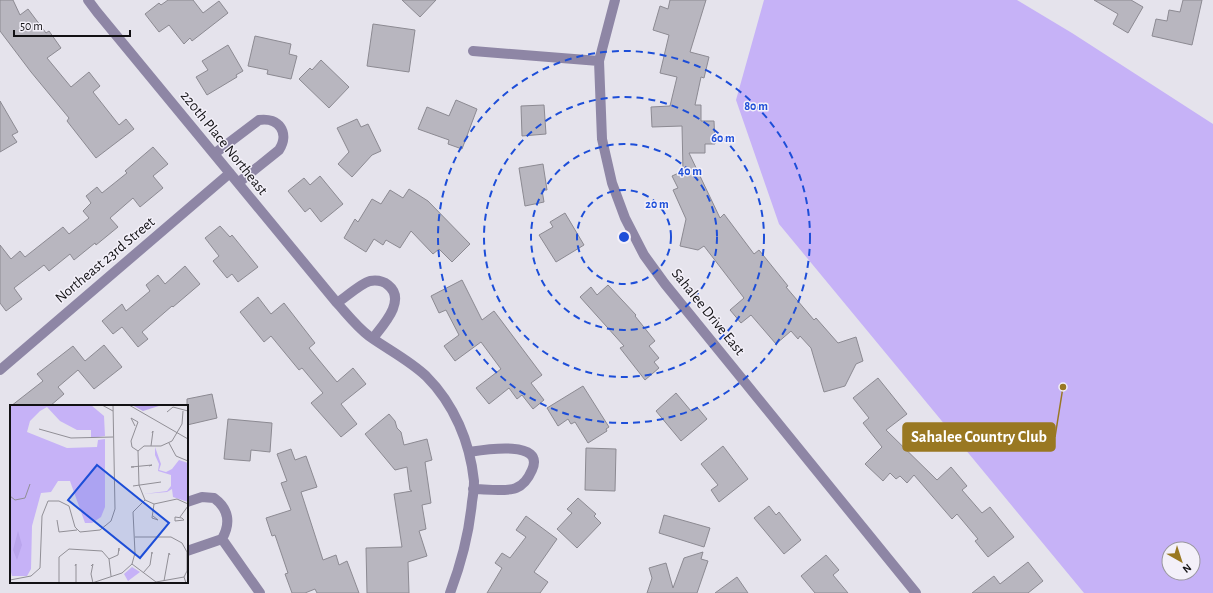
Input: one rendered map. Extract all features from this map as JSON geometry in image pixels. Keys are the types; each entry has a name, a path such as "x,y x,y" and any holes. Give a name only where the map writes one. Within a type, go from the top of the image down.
{"street":[{"name":"220th Place Northeast","path":"88,0 337,304 355,323 373,338 425,375 444,397 456,418 469,452 474,483 469,528 456,577 450,593"},
{"name":"Sahalee Drive East","path":"616,0 599,61 602,132 605,154 612,183 625,218 644,255 664,284 916,593"},
{"path":"473,51 599,61"},
{"path":"214,154 259,120 272,120 281,128 284,139 279,150 238,183"},
{"name":"Northeast 23rd Street","path":"0,370 163,232 230,173"},
{"path":"337,304 365,283 377,280 389,285 395,297 395,304 373,338"},
{"path":"469,452 512,448 529,453 535,463 529,477 517,488 473,489"},
{"path":"188,502 196,498 214,498 220,502 227,513 228,520 228,527 222,539 188,551"},
{"path":"222,539 260,593"}],"shaded area":[{"path":"764,0 1017,0 1072,33 1213,124 1213,593 1084,593 779,224 736,100"}],"building":[{"path":"0,0 13,0 20,15 28,9 46,33 49,31 61,48 47,58 71,87 89,72 100,86 93,92 119,125 126,119 134,129 96,158 67,121 69,118 0,31"},
{"path":"168,0 193,0 203,13 219,1 228,13 192,41 190,38 184,44 169,25 159,32 145,14 159,3 161,5"},
{"path":"402,0 436,0 420,17"},
{"path":"670,0 706,0 690,52 709,57 704,78 701,77 695,105 701,105 701,121 714,121 715,144 705,144 705,153 689,153 720,218 724,214 754,254 759,250 788,286 786,287 814,320 816,318 838,343 856,337 863,361 856,364 845,386 824,392 811,348 800,336 798,339 791,331 776,344 751,315 741,323 730,310 744,298 704,246 698,250 680,246 686,219 673,190 678,188 672,176 683,171 682,126 652,127 651,107 670,106 677,77 660,73 669,35 653,30 660,6 668,9"},
{"path":"1094,0 1131,0 1143,7 1128,33 1113,24 1118,14"},
{"path":"1183,0 1202,0 1192,45 1152,36 1156,19 1167,21 1169,10 1180,12"},
{"path":"373,24 415,30 409,72 367,66"},
{"path":"255,36 291,44 289,54 297,56 291,79 267,74 268,70 248,66"},
{"path":"228,45 243,71 236,75 237,77 207,95 196,77 208,70 202,61"},
{"path":"321,60 349,87 329,108 299,79 310,68 312,70"},
{"path":"456,100 477,109 462,149 448,144 449,140 418,129 427,107 449,116"},
{"path":"0,101 18,132 12,135 17,142 0,152"},
{"path":"544,105 546,134 522,136 521,106"},
{"path":"357,119 361,127 368,124 381,151 372,155 352,177 338,164 349,152 337,128"},
{"path":"153,147 168,164 153,176 163,188 140,207 133,198 110,218 118,227 96,245 95,243 74,260 70,254 49,271 44,265 14,288 22,299 6,311 0,303 0,245 11,259 20,251 25,257 63,227 69,234 89,218 83,211 91,203 86,196 97,187 102,193 127,173 125,171"},
{"path":"543,164 547,190 542,190 544,202 525,206 519,168"},
{"path":"320,176 343,204 321,222 310,208 305,212 288,191 304,178 310,185"},
{"path":"409,189 428,201 470,244 452,262 439,249 433,254 411,231 400,248 386,240 383,245 374,239 366,252 344,238 355,219 358,222 372,199 381,204 390,190 403,198"},
{"path":"565,213 584,245 556,262 539,235 553,227 550,222"},
{"path":"220,226 230,237 232,235 258,267 238,282 232,274 227,278 213,261 219,256 205,238"},
{"path":"185,266 200,284 142,332 148,339 138,347 122,327 113,334 102,321 122,304 126,311 150,291 146,285 158,275 165,284"},
{"path":"462,280 482,320 494,311 542,375 531,383 544,400 533,409 522,395 517,399 509,388 489,404 476,388 501,369 481,342 455,361 444,346 459,335 446,310 439,313 431,296"},
{"path":"608,285 636,315 635,316 655,341 649,346 659,358 654,362 659,368 645,380 620,348 624,346 580,297 591,287 597,295"},
{"path":"258,297 271,314 284,303 315,343 309,348 337,382 353,368 366,384 341,404 357,424 341,437 311,403 323,393 302,368 299,370 271,336 264,342 240,312"},
{"path":"104,345 122,367 94,389 78,370 58,387 64,394 51,405 12,405 43,381 37,374 73,346 85,361"},
{"path":"878,378 907,414 886,430 937,480 951,467 967,486 962,490 982,513 990,507 1014,537 988,557 975,541 978,539 957,514 952,519 914,475 907,483 900,476 896,479 890,473 883,481 865,464 882,447 863,423 869,418 853,398"},
{"path":"583,386 609,427 606,429 607,431 588,443 575,422 571,424 568,419 558,426 547,408"},
{"path":"676,393 691,411 697,407 707,419 681,441 656,411"},
{"path":"212,394 217,418 188,425 187,399"},
{"path":"389,414 401,432 404,445 427,439 432,460 425,462 431,503 422,505 426,529 419,531 427,556 408,562 409,593 367,593 366,548 402,547 394,494 412,491 410,490 407,467 395,470 365,434"},
{"path":"228,419 272,423 270,452 251,450 250,461 224,459"},
{"path":"723,446 748,479 719,502 711,490 718,485 701,464"},
{"path":"586,448 616,449 615,491 585,490"},
{"path":"291,449 295,460 306,456 317,487 301,492 323,560 336,555 339,565 347,561 359,593 317,593 315,589 305,593 292,593 285,574 288,573 275,535 272,536 266,518 291,510 281,483 287,481 277,454"},
{"path":"578,498 596,514 594,516 601,523 577,548 557,529 572,513 567,509"},
{"path":"769,506 776,515 779,512 801,540 784,554 754,518"},
{"path":"664,515 710,528 704,547 659,533"},
{"path":"526,516 557,539 534,572 548,582 540,593 487,593 502,568 495,563 502,553 510,558 526,537 516,530"},
{"path":"703,552 701,559 708,561 697,593 647,593 652,578 649,568 666,563 673,588 684,558"},
{"path":"826,555 839,570 833,575 848,593 815,593 801,576"},
{"path":"1028,562 1043,581 1028,593 972,593 994,576 1000,584"},
{"path":"737,577 748,593 715,593"}],"place":[{"name":"Sahalee Country Club","path":"1063,387"}]}
